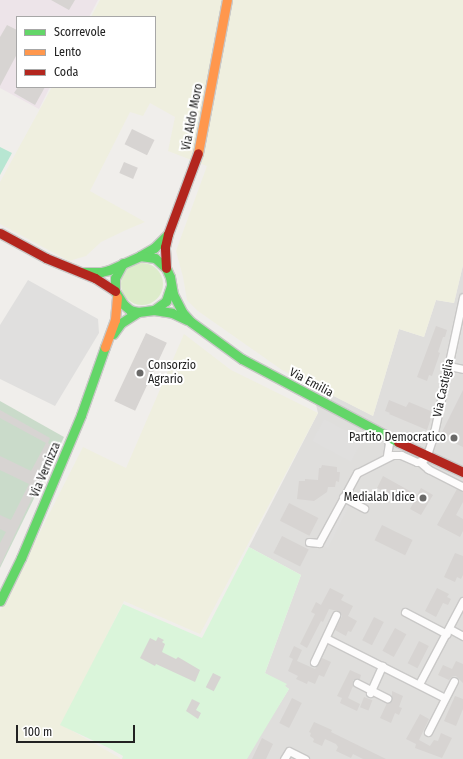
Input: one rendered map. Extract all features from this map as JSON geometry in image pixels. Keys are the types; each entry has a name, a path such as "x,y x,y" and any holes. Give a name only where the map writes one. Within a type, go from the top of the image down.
{"main road":[{"name":"Via Aldo Moro","path":"166,268 165,247 168,234 199,151 227,0"},
{"path":"0,233 46,258 103,282 130,310 138,312"},
{"name":"Via Aldo Moro","path":"140,256 154,248 168,234"},
{"path":"81,272 101,272 140,256 155,258 166,268"},
{"path":"116,294 114,284 117,271 126,261"},
{"name":"Via Emilia","path":"166,268 170,276 171,286 178,304 191,322"},
{"path":"154,310 166,301 171,286"},
{"name":"Via Vernizza","path":"0,600 21,558 62,462 106,345 117,310 116,294"},
{"name":"Via Emilia","path":"138,312 154,310 172,313 191,322 242,359 424,458 462,470"},
{"name":"Via Vernizza","path":"106,345 121,323 138,312"}],"street":[{"name":"Via Castiglia","path":"424,458 432,444 463,297"},
{"path":"449,366 463,369"},
{"path":"309,542 319,543 357,473 387,456 389,443 384,435"},
{"name":"Via Emilia","path":"387,456 396,454 414,461 424,458 428,470 463,487"},
{"path":"343,497 364,508"},
{"path":"419,684 463,601"},
{"path":"406,612 448,631 463,636"},
{"path":"314,662 336,615"},
{"path":"326,638 445,698"},
{"path":"370,692 382,666"},
{"path":"428,732 454,681"},
{"path":"357,683 370,692 387,698"},
{"path":"284,759 289,751 304,759"}],"shaded area":[{"path":"0,0 98,0 90,16 16,16 16,88 50,88 39,109 0,88"},
{"path":"463,265 463,759 245,759 289,689 265,673 301,575 249,547 318,413 311,384 373,416 399,329 424,337 436,300 454,303"},
{"path":"28,280 98,319 99,333 55,406 0,379 0,325"},
{"path":"463,297 463,369 450,363"},
{"path":"324,419 363,440 351,462 312,441"},
{"path":"343,503 349,506 328,548 322,545"}],"green space":[{"path":"100,0 463,0 463,265 454,303 436,300 424,337 399,329 373,416 282,370 198,311 187,300 176,251 207,166 168,151 175,117 150,103 143,116 130,112 90,191 145,222 101,242 86,256 69,261 0,224 0,182 51,88 156,88 156,16 92,16"},
{"path":"0,147 12,153 0,175"},
{"path":"138,263 146,263 154,266 160,272 163,284 160,296 154,302 146,305 138,305 130,302 124,296 121,288 121,280 124,272 130,266"},
{"path":"184,334 231,370 318,413 200,634 124,601 62,725 120,759 0,759 0,611 83,447 126,468"},
{"path":"0,401 64,437 0,568"},
{"path":"249,547 301,575 265,673 287,684 285,686 289,689 247,759 122,759 123,756 109,748 60,725 123,604 202,638"}],"building":[{"path":"51,0 75,0 69,10"},
{"path":"7,25 16,30 16,56 0,86 0,37"},
{"path":"17,88 44,88 35,105 14,93"},
{"path":"132,129 154,140 147,155 125,144"},
{"path":"124,162 138,168 133,179 119,173"},
{"path":"436,326 447,330 438,352 440,353 432,376 429,375 427,381 417,377"},
{"path":"146,333 167,343 135,411 114,401"},
{"path":"463,390 463,447 440,436"},
{"path":"389,400 406,407 409,402 433,412 427,430 385,411"},
{"path":"0,410 50,438 48,443 52,446 36,477 41,479 0,566 0,543 6,532 0,529 0,515 11,520 29,484 0,470 0,456 31,471 46,443 0,418"},
{"path":"322,465 337,467 337,472 340,472 339,482 336,481 335,487 328,487 327,492 314,501 297,499 299,481 305,481 305,479 318,480 319,468 321,468"},
{"path":"383,476 417,495 421,488 433,495 421,515 410,509 415,500 403,494 400,501 391,496 388,502 381,499 385,492 377,488"},
{"path":"457,489 463,492 463,502 456,515 463,519 463,531 460,537 437,525"},
{"path":"289,503 318,518 309,536 280,521"},
{"path":"382,525 413,540 405,555 375,540"},
{"path":"282,536 309,550 300,567 273,553"},
{"path":"455,553 463,556 463,575 461,579 457,577 455,582 444,577"},
{"path":"330,588 344,595 341,600 353,606 348,616 357,621 351,632 348,631 346,636 335,630 342,616 338,611 329,609 307,648 300,644 315,614 311,612 316,602 321,605"},
{"path":"437,588 449,594 447,597 451,599 448,605 443,603 436,617 425,611"},
{"path":"374,617 384,622 372,645 362,640"},
{"path":"395,628 406,634 394,657 382,651"},
{"path":"158,637 164,640 162,642 165,644 162,652 176,659 178,657 200,670 195,682 156,664 155,666 140,658 150,638 156,641"},
{"path":"419,641 429,646 417,668 408,663"},
{"path":"294,646 302,650 297,661 315,669 322,658 331,662 324,677 319,675 315,684 308,681 307,684 296,679 298,676 288,671 293,659 289,657"},
{"path":"456,661 463,664 463,683 456,676 451,677 449,680 438,675 443,665 452,669"},
{"path":"350,670 361,675 360,679 353,680 353,686 348,698 360,704 357,711 340,703 342,698 337,696"},
{"path":"213,673 221,677 214,691 206,687"},
{"path":"392,691 403,696 399,707 402,708 399,715 395,713 391,723 380,718 387,703 392,700"},
{"path":"455,696 463,699 463,709 456,726 444,721"},
{"path":"364,697 372,700 368,710 360,707"},
{"path":"292,698 302,703 289,728 279,723"},
{"path":"192,699 200,703 196,710 201,713 198,719 186,711"},
{"path":"420,714 429,719 419,740 430,746 434,740 438,741 441,733 452,738 442,758 415,748 416,744 406,739"},
{"path":"314,722 386,759 363,759 353,754 351,758 336,751 338,747 336,744 325,739 322,746 313,742 314,739 310,736 311,733 309,732"},
{"path":"262,738 273,744 266,759 252,759"}],"traffic: fast":[{"path":"140,256 154,248 168,234"},
{"path":"81,272 101,272 109,270 140,256 155,258 166,268 170,277 173,294 182,312 191,322 242,359 398,442"},
{"path":"123,263 115,278 115,291 123,304 130,310 138,312 154,310 166,301 171,286"},
{"path":"154,310 172,313 187,320"},
{"path":"113,334 121,323 138,312"},
{"path":"0,601 21,558 81,415 105,347"}],"traffic: slow":[{"path":"198,153 227,0"},
{"path":"105,347 115,320 117,297"}],"traffic: jam":[{"path":"166,268 165,247 168,234 198,153"},
{"path":"0,233 46,258 95,278 115,291"},
{"path":"398,442 463,472"}],"place":[{"name":"Consorzio Agrario","path":"140,373"},
{"name":"Partito Democratico","path":"454,438"},
{"name":"Medialab Idice","path":"423,498"}]}
